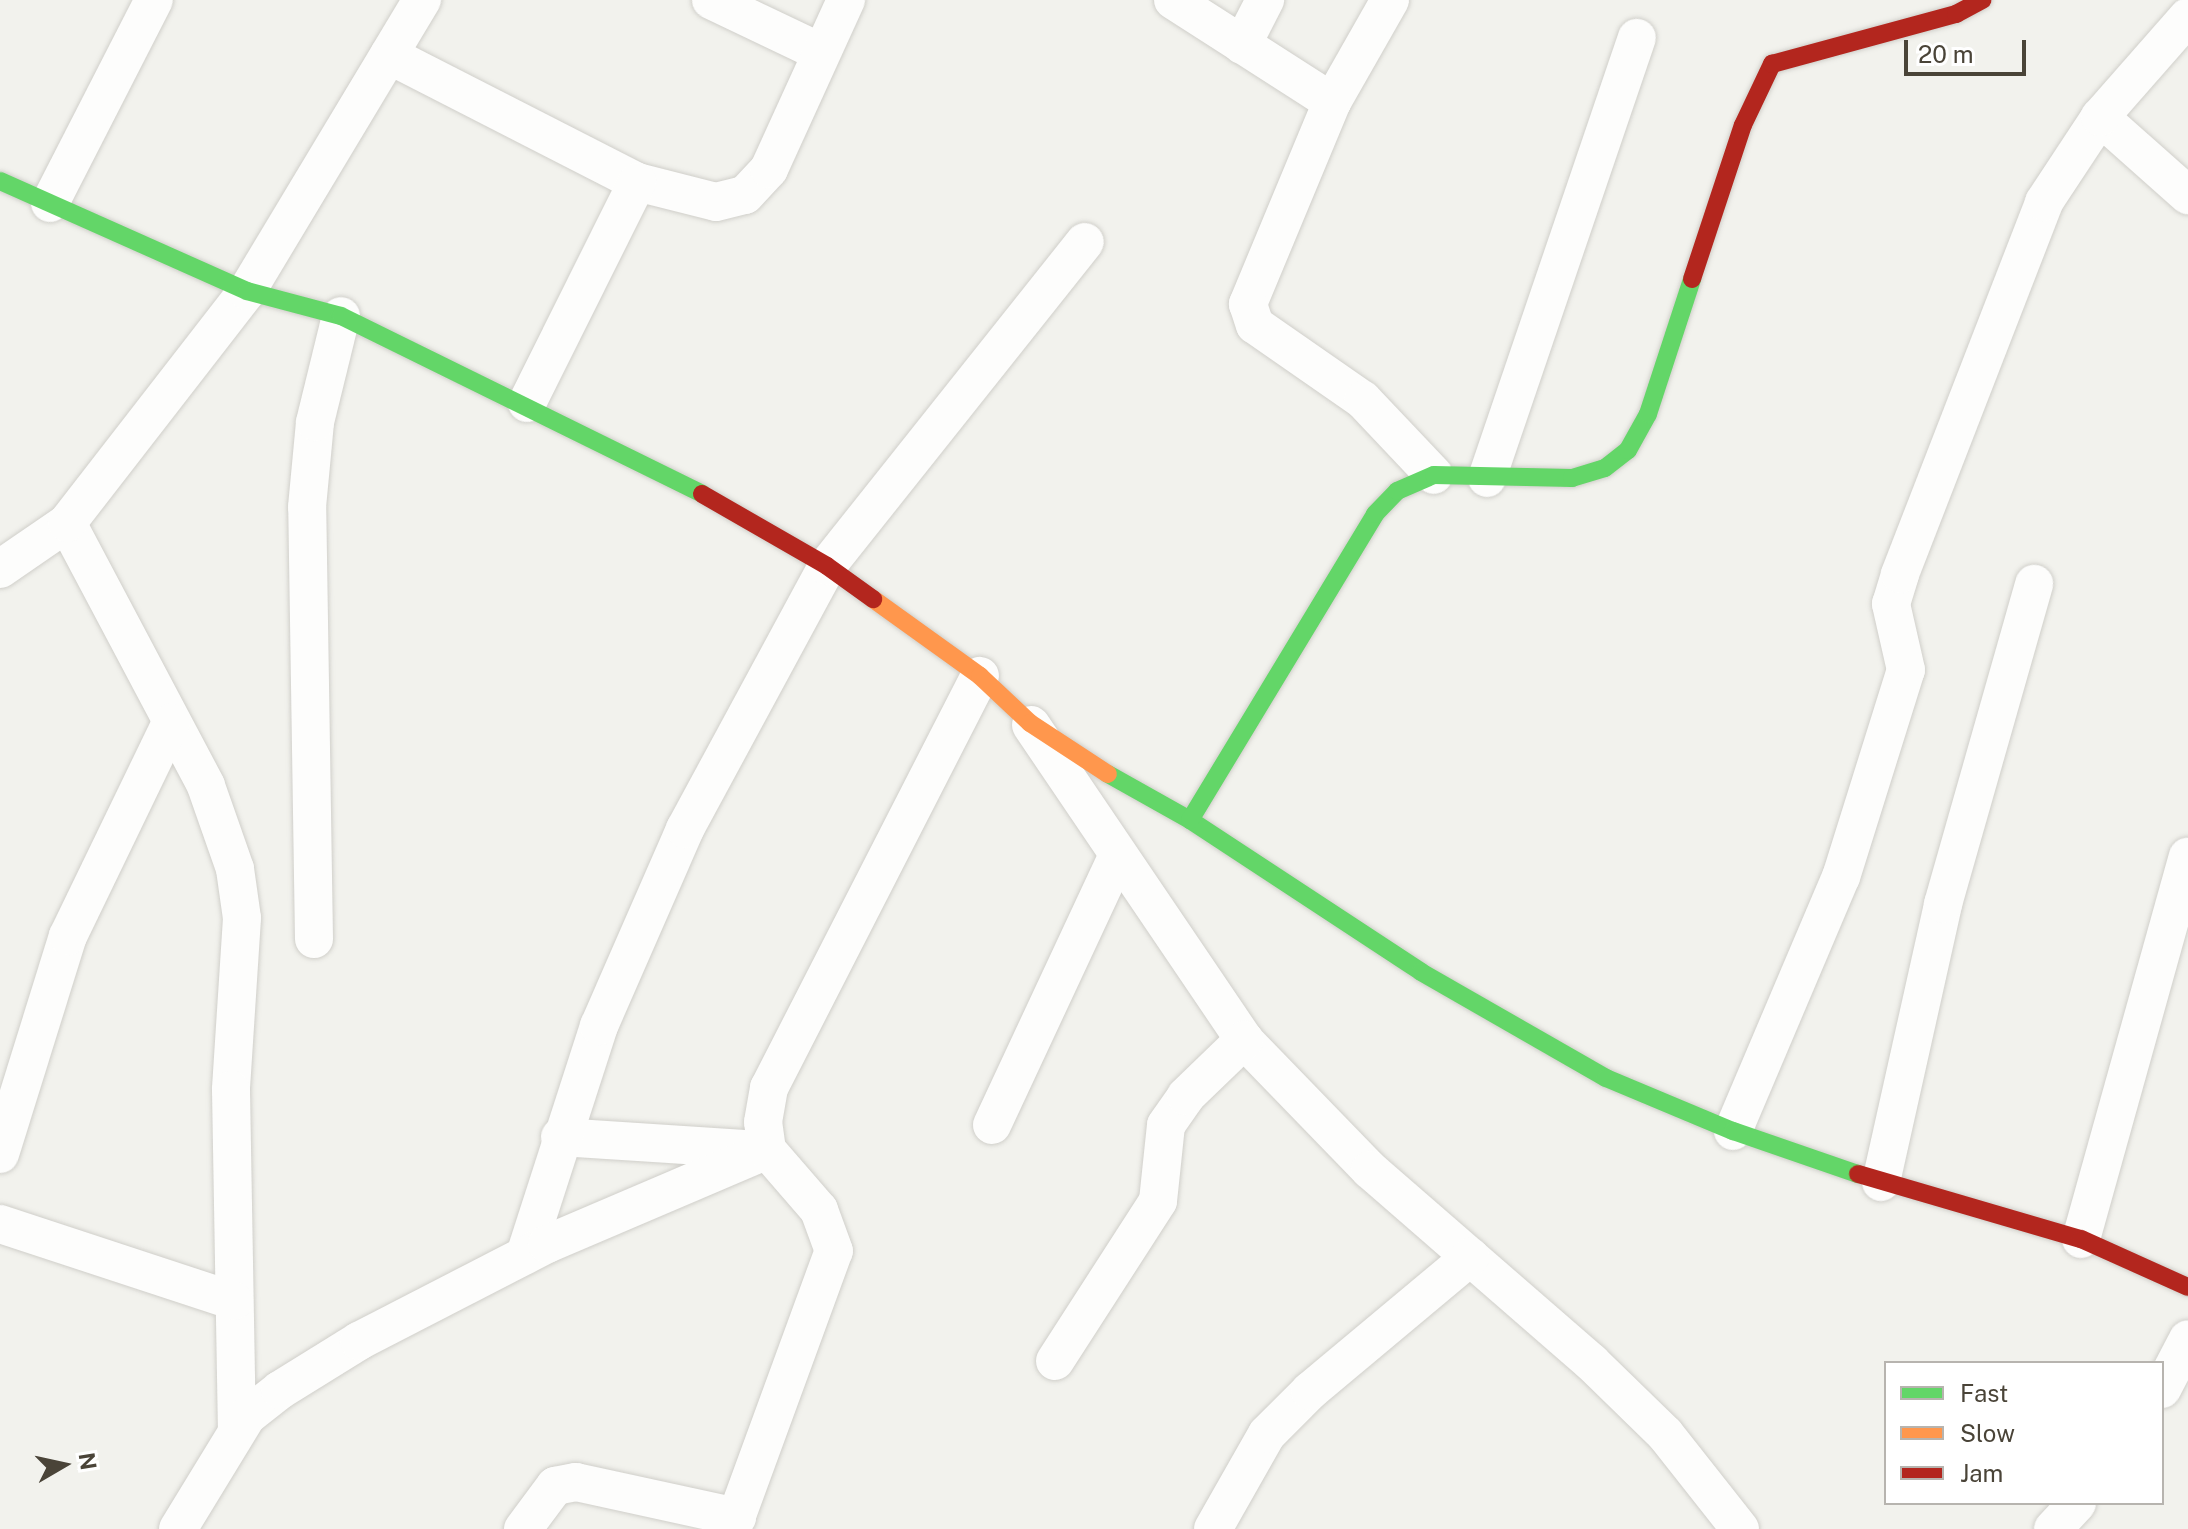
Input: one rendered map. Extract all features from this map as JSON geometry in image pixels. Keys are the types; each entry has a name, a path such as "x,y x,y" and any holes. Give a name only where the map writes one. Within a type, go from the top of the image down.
{"street":[{"path":"50,203 154,0"},
{"path":"0,569 67,523 247,291 422,0"},
{"path":"711,0 820,52"},
{"path":"389,55 637,182 716,202 745,195 769,169 846,0"},
{"path":"1173,0 1332,102"},
{"path":"1242,45 1265,0"},
{"path":"1390,0 1332,102 1248,304 1255,325 1363,400 1434,475"},
{"path":"1190,820 1375,514 1397,491 1434,475 1572,478 1605,468 1628,450 1648,414 1743,125 1772,64 1956,14 1982,0"},
{"path":"1733,1131 1841,877 1900,699 1906,670 1891,604 1900,574 2044,202 2100,117 2188,17"},
{"path":"1487,478 1637,38"},
{"path":"2100,117 2188,195"},
{"path":"0,181 247,291 341,316 657,468 827,566 980,676 1030,723 1139,794 1190,820 1421,972 1579,1063 1733,1131 1881,1182 2081,1239 2188,1287"},
{"path":"527,403 637,182"},
{"path":"525,1255 560,1137 599,1026 685,829 827,566 1085,242"},
{"path":"314,939 307,507 315,422 341,316"},
{"path":"67,523 222,825 242,918 231,1090 237,1430"},
{"path":"1881,1182 1943,904 2034,584"},
{"path":"523,1529 555,1486 576,1482 735,1523 834,1251 819,1210 767,1150 763,1122 769,1088 980,676"},
{"path":"0,1154 68,936 171,723"},
{"path":"1030,723 1244,1040 1370,1170 1665,1434 1740,1529"},
{"path":"992,1125 1118,855"},
{"path":"2081,1239 2188,857"},
{"path":"1055,1361 1158,1201 1166,1125 1186,1096 1244,1040"},
{"path":"560,1137 767,1150"},
{"path":"178,1529 237,1430 280,1390 359,1341 525,1255 767,1150"},
{"path":"0,1224 234,1301"},
{"path":"1213,1529 1267,1434 1470,1257"},
{"path":"2164,1385 2188,1339"},
{"path":"2164,1404 2188,1394"},
{"path":"2053,1529 2075,1505"}],"traffic: fast":[{"path":"0,181 247,291 341,316 702,494"},
{"path":"1190,820 1375,514 1397,491 1434,475 1572,478 1605,468 1628,450 1648,414 1692,279"},
{"path":"1108,774 1190,820 1421,972 1606,1078 1733,1131 1858,1174"}],"traffic: slow":[{"path":"873,599 980,676 1030,723 1108,774"}],"traffic: jam":[{"path":"1692,279 1743,125 1772,64 1956,14 1982,0"},
{"path":"702,494 827,566 873,599"},
{"path":"1858,1174 2081,1239 2188,1287"}]}
